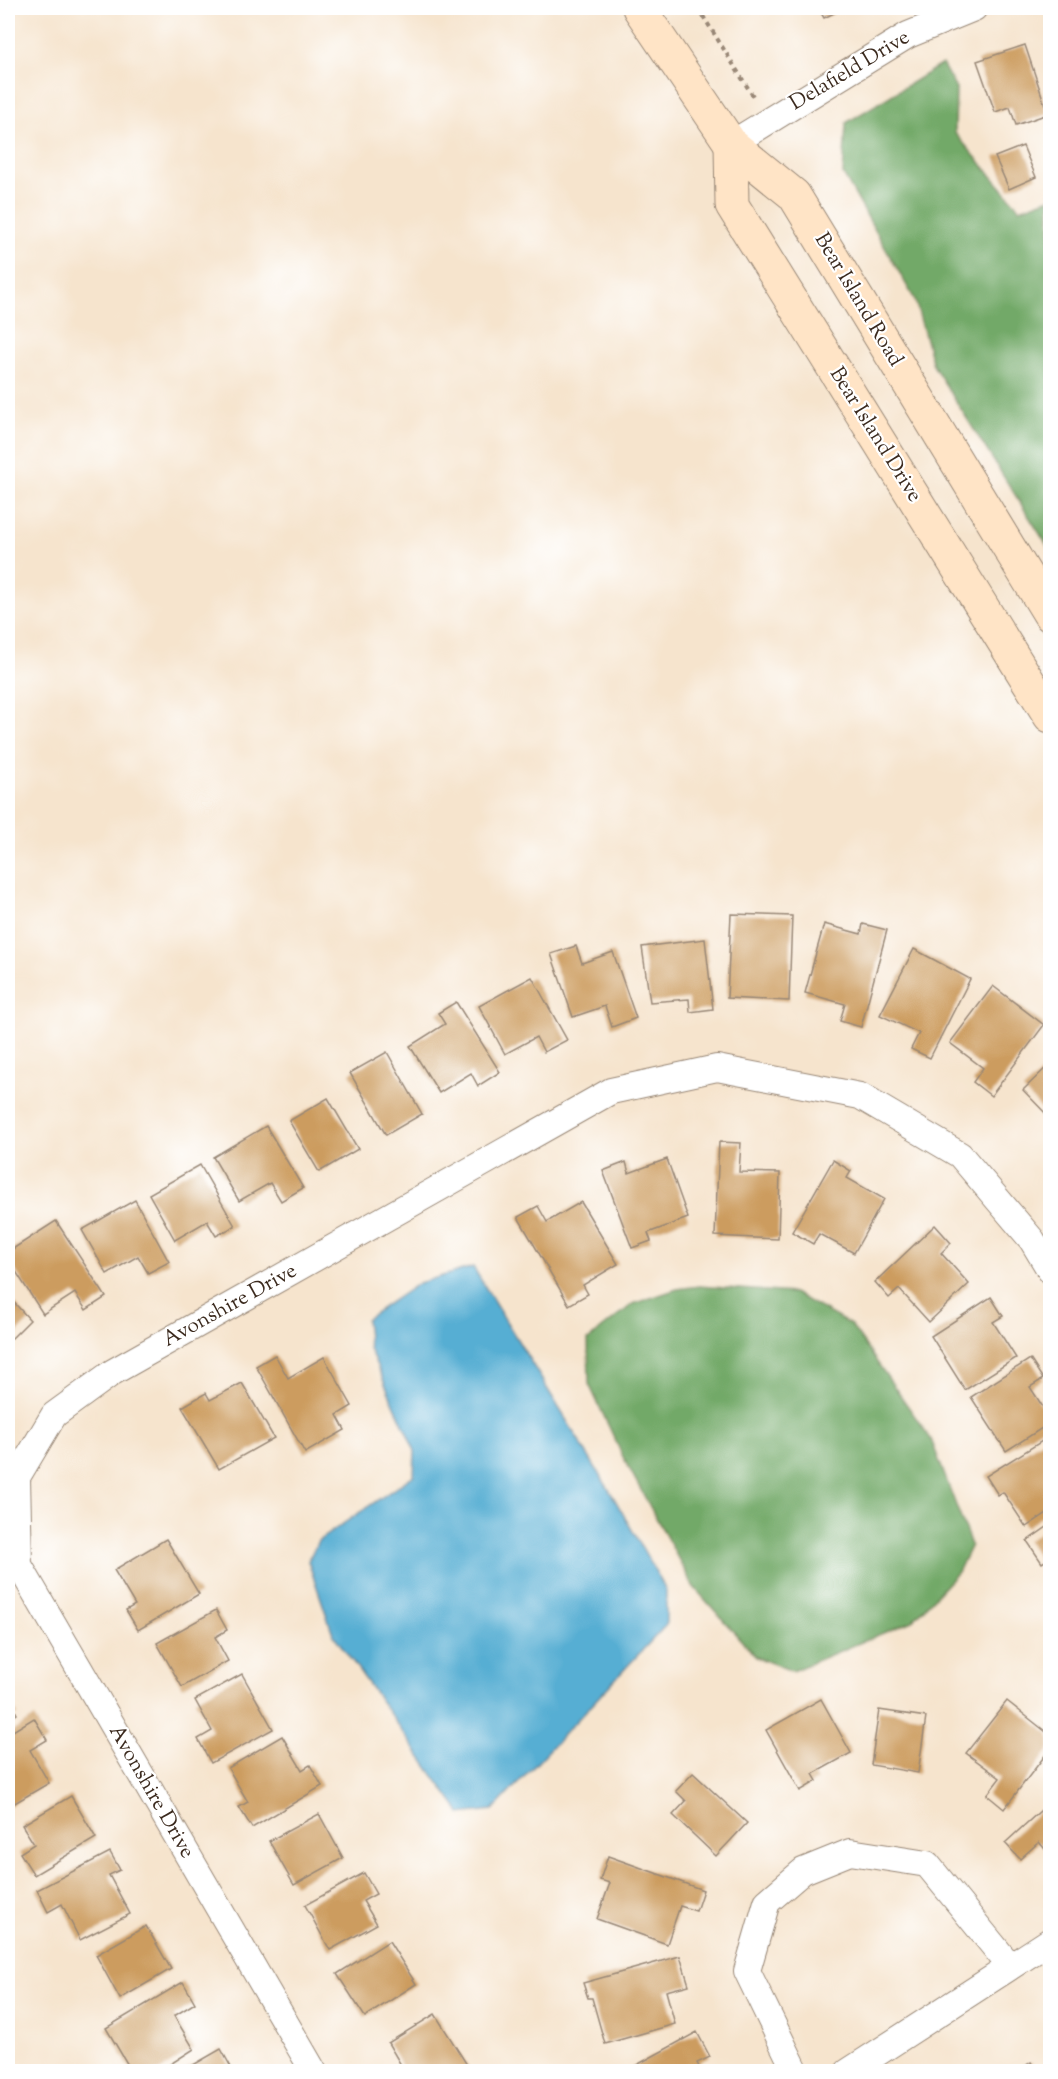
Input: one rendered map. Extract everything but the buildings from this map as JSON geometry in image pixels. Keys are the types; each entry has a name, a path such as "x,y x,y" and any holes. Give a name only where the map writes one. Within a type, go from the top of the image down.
{"street":[{"name":"Bear Island Road","path":"639,8 731,144 794,195 1050,615"},
{"name":"Delafield Drive","path":"731,144 908,35 974,8"},
{"name":"Bear Island Drive","path":"731,144 732,205 1050,716"},
{"name":"Avonshire Drive","path":"314,2072 19,1565 17,1477 54,1415 113,1372 611,1091 717,1068 860,1096 960,1155 1032,1240 1050,1270"},
{"path":"796,2072 747,1971 766,1902 803,1871 850,1852 927,1864 1010,1966"},
{"path":"848,2072 1050,1941"}],"green space":[{"path":"942,64 956,89 955,133 1020,209 1050,198 1050,550 933,365 915,300 843,174 846,123"},
{"path":"699,1286 794,1293 851,1325 931,1439 971,1545 958,1572 912,1621 792,1671 756,1657 693,1586 623,1457 589,1384 588,1340 633,1304 677,1289"}],"water":[{"path":"473,1267 614,1498 666,1590 666,1625 493,1810 461,1814 333,1634 308,1561 318,1541 414,1475 415,1451 369,1348 366,1319 419,1283"}]}
